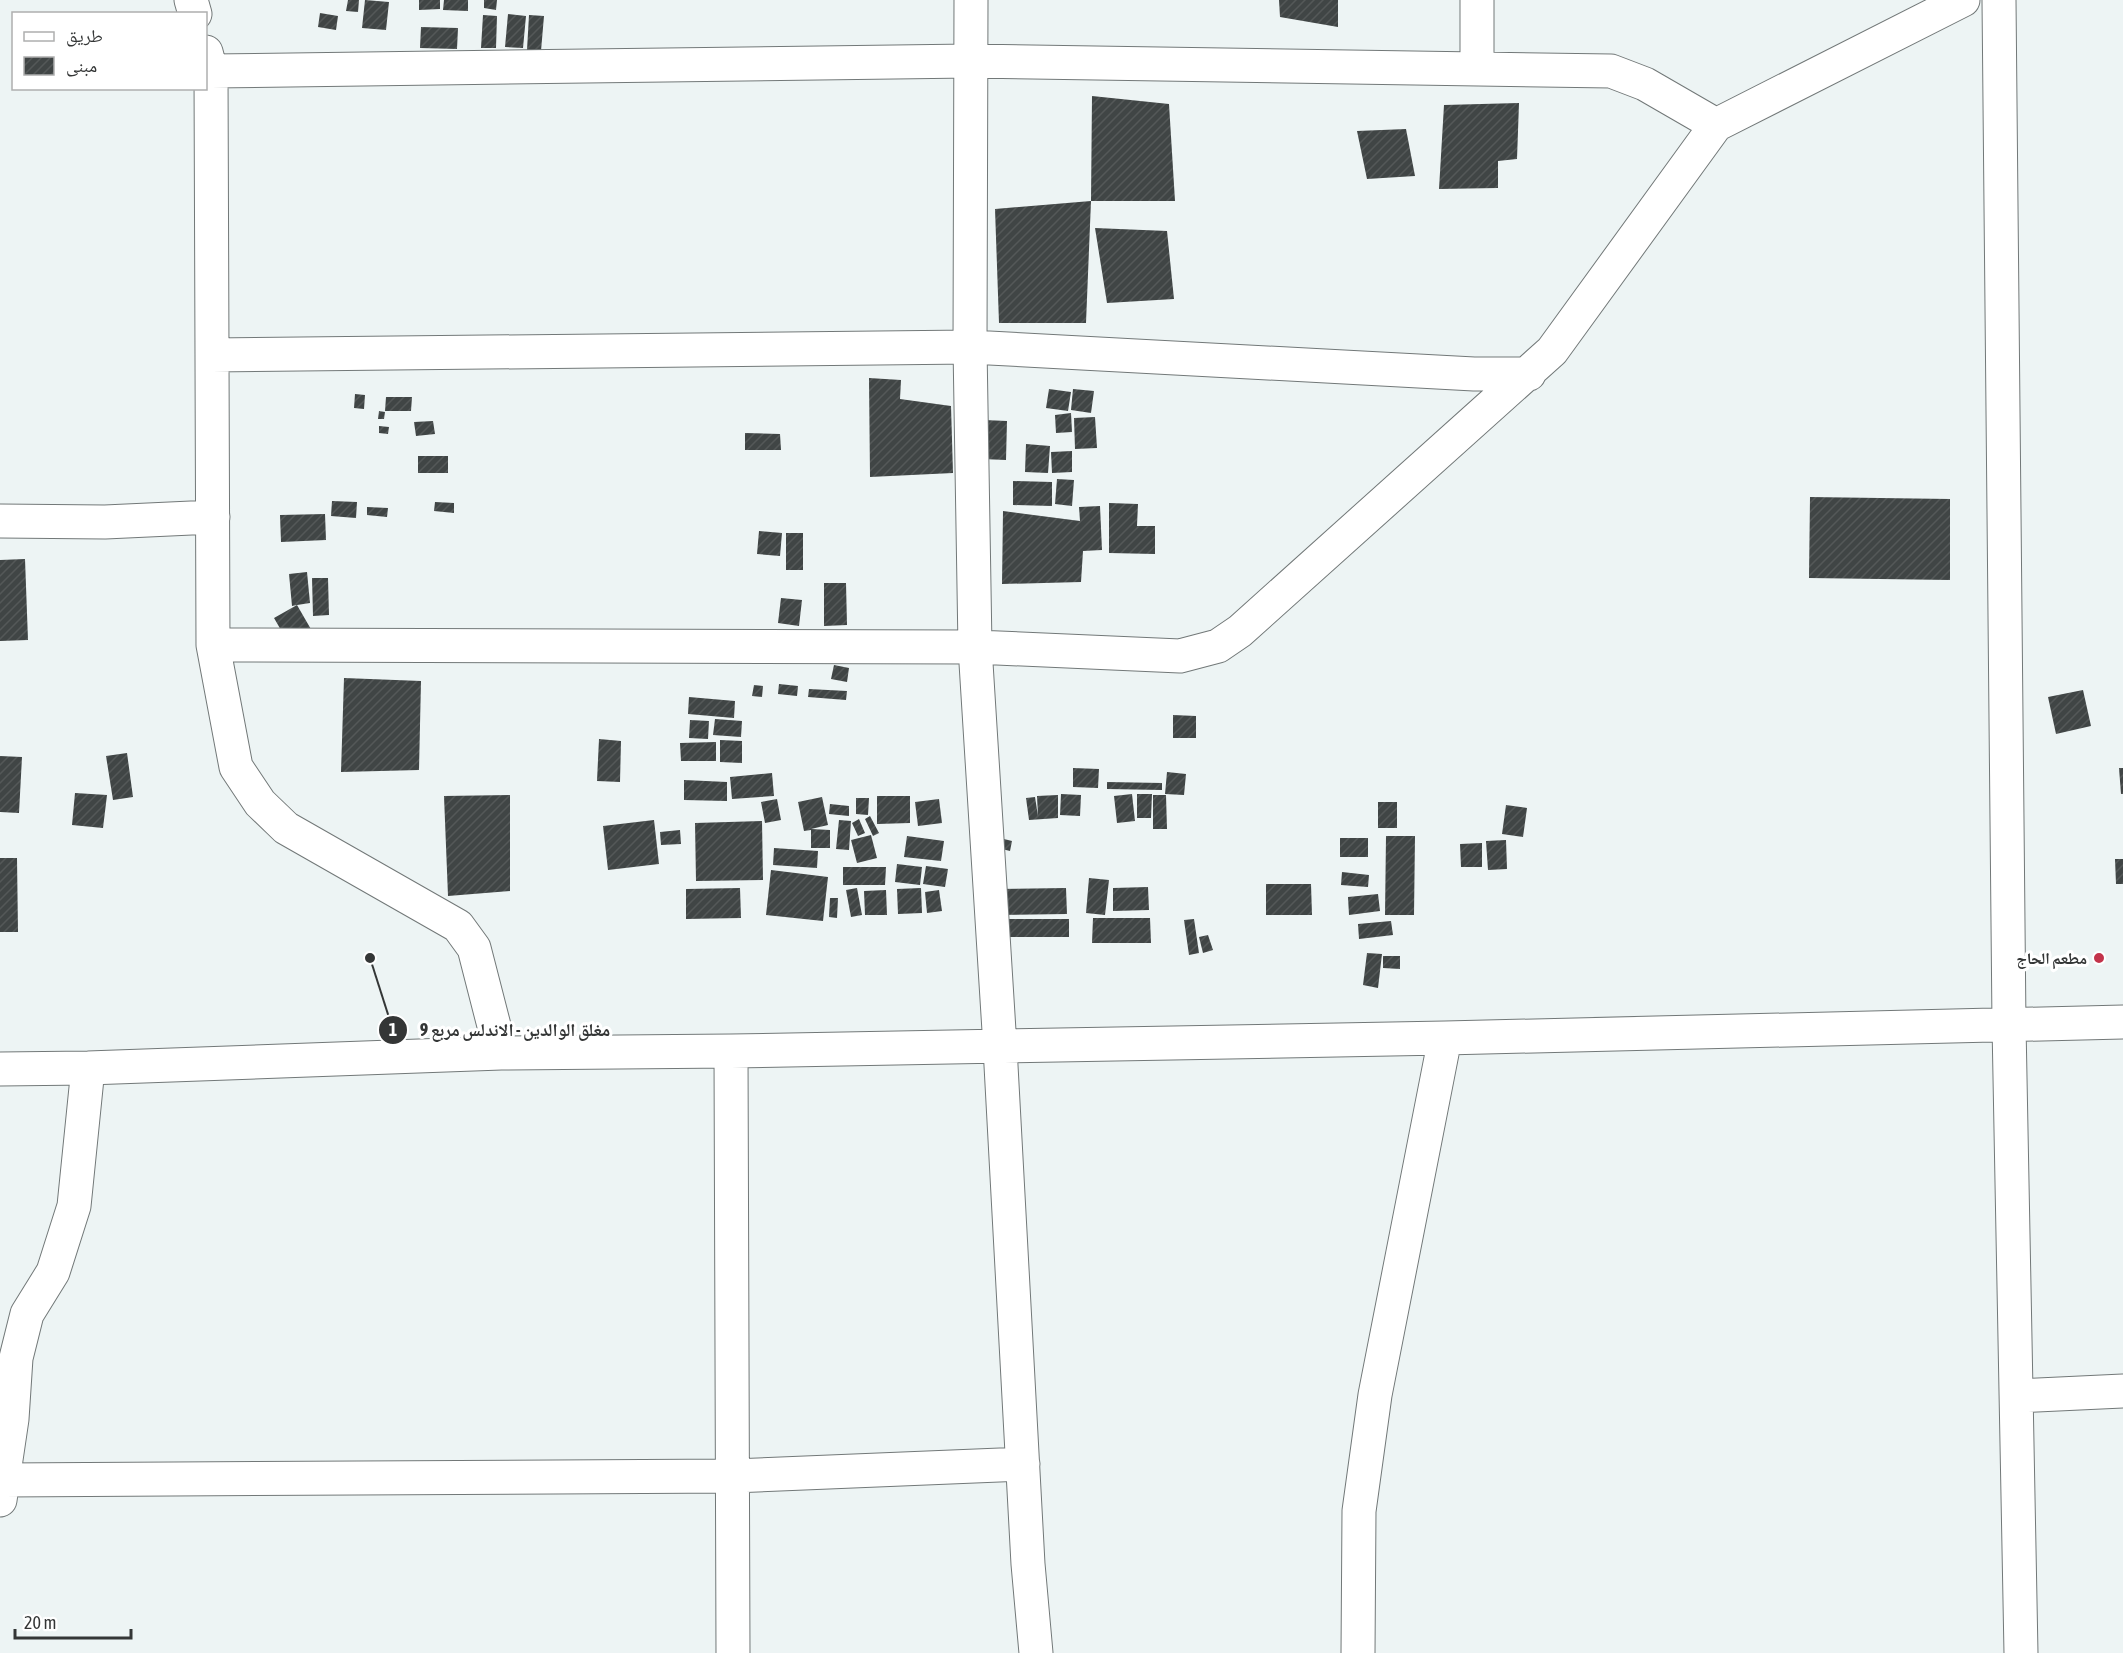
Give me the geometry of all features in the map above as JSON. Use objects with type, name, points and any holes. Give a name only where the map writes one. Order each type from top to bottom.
[{"type":"street","points":[[971,0],[970,347],[975,647],[1000,1047],[1028,1564],[1036,1653]]},
{"type":"street","points":[[1477,69],[1478,0]]},
{"type":"street","points":[[213,645],[975,647],[1180,656],[1218,646],[1240,631],[1552,351],[1716,125],[1963,0]]},
{"type":"street","points":[[1999,0],[2009,1025],[2021,1653]]},
{"type":"street","points":[[501,1053],[474,948],[458,926],[286,828],[260,803],[236,767],[213,645],[208,61],[970,61],[1611,71],[1645,84],[1716,125]]},
{"type":"street","points":[[212,354],[970,347],[1474,374],[1529,374]]},
{"type":"street","points":[[0,520],[105,522],[213,517]]},
{"type":"street","points":[[0,1069],[88,1068],[501,1053],[1000,1047],[2123,1022]]},
{"type":"street","points":[[1360,1651],[1359,1511],[1375,1395],[1445,1038]]},
{"type":"street","points":[[731,1051],[733,1653]]},
{"type":"street","points":[[88,1068],[74,1206],[53,1272],[27,1314],[16,1358],[12,1419],[2,1490],[733,1476],[1023,1464]]},
{"type":"street","points":[[2017,1395],[2123,1391]]},
{"type":"building","points":[[348,0],[359,0],[358,12],[346,11]]},
{"type":"building","points":[[365,0],[389,2],[386,30],[362,28]]},
{"type":"building","points":[[419,0],[440,0],[440,9],[419,10]]},
{"type":"building","points":[[444,0],[468,0],[468,11],[443,10]]},
{"type":"building","points":[[484,0],[497,0],[496,10],[484,8]]},
{"type":"building","points":[[1279,0],[1338,0],[1338,27],[1280,17]]},
{"type":"building","points":[[320,13],[338,16],[336,30],[318,27]]},
{"type":"building","points":[[508,14],[526,16],[523,48],[505,47]]},
{"type":"building","points":[[483,15],[497,16],[496,48],[481,48]]},
{"type":"building","points":[[529,15],[544,16],[541,51],[527,50]]},
{"type":"building","points":[[421,27],[458,28],[457,49],[420,48]]},
{"type":"building","points":[[1092,96],[1169,104],[1175,201],[1091,201]]},
{"type":"building","points":[[1519,103],[1517,159],[1498,161],[1498,188],[1439,189],[1444,105]]},
{"type":"building","points":[[1406,129],[1415,176],[1367,179],[1357,131]]},
{"type":"building","points":[[1091,201],[1086,323],[999,323],[995,209]]},
{"type":"building","points":[[1095,228],[1167,231],[1174,299],[1107,303]]},
{"type":"building","points":[[869,378],[901,380],[900,399],[951,406],[953,473],[870,477]]},
{"type":"building","points":[[1049,389],[1071,392],[1068,411],[1046,408]]},
{"type":"building","points":[[1073,389],[1094,391],[1091,413],[1071,410]]},
{"type":"building","points":[[355,394],[365,395],[364,409],[354,408]]},
{"type":"building","points":[[386,397],[412,397],[411,411],[385,411]]},
{"type":"building","points":[[379,411],[385,412],[384,419],[378,419]]},
{"type":"building","points":[[1071,413],[1072,432],[1056,433],[1055,415]]},
{"type":"building","points":[[1095,417],[1097,448],[1075,449],[1074,418]]},
{"type":"building","points":[[984,420],[1007,421],[1006,460],[982,459]]},
{"type":"building","points":[[433,421],[435,434],[416,436],[414,422]]},
{"type":"building","points":[[379,426],[389,427],[388,434],[379,433]]},
{"type":"building","points":[[745,433],[780,434],[781,450],[745,450]]},
{"type":"building","points":[[1026,444],[1050,446],[1048,473],[1025,472]]},
{"type":"building","points":[[1072,451],[1072,472],[1052,473],[1051,452]]},
{"type":"building","points":[[418,456],[448,456],[448,473],[418,473]]},
{"type":"building","points":[[1057,479],[1074,480],[1072,506],[1055,504]]},
{"type":"building","points":[[1013,481],[1052,482],[1052,506],[1013,505]]},
{"type":"building","points":[[1810,497],[1950,499],[1950,580],[1809,578]]},
{"type":"building","points":[[332,501],[357,502],[356,518],[331,516]]},
{"type":"building","points":[[435,502],[454,503],[454,513],[434,511]]},
{"type":"building","points":[[1109,503],[1138,504],[1137,526],[1155,526],[1155,554],[1109,553]]},
{"type":"building","points":[[1100,506],[1102,550],[1083,551],[1081,582],[1002,584],[1003,511],[1080,521],[1079,507]]},
{"type":"building","points":[[367,507],[388,508],[387,517],[367,515]]},
{"type":"building","points":[[325,514],[326,540],[281,542],[280,515]]},
{"type":"building","points":[[759,531],[782,533],[780,556],[757,554]]},
{"type":"building","points":[[786,533],[803,533],[803,570],[786,570]]},
{"type":"building","points":[[25,559],[28,640],[0,641],[0,560]]},
{"type":"building","points":[[307,572],[310,603],[292,606],[289,574]]},
{"type":"building","points":[[312,578],[328,578],[329,615],[313,616]]},
{"type":"building","points":[[824,583],[846,583],[847,625],[824,626]]},
{"type":"building","points":[[781,598],[802,600],[799,626],[778,623]]},
{"type":"building","points":[[297,605],[312,631],[289,644],[274,618]]},
{"type":"building","points":[[834,665],[849,668],[847,682],[831,679]]},
{"type":"building","points":[[344,678],[421,681],[419,770],[341,772]]},
{"type":"building","points":[[779,684],[798,686],[797,696],[778,694]]},
{"type":"building","points":[[754,685],[763,686],[762,697],[752,696]]},
{"type":"building","points":[[809,689],[847,691],[846,700],[808,697]]},
{"type":"building","points":[[2083,690],[2091,726],[2056,734],[2048,697]]},
{"type":"building","points":[[689,697],[735,701],[734,718],[688,714]]},
{"type":"building","points":[[1173,715],[1196,716],[1196,738],[1173,738]]},
{"type":"building","points":[[715,719],[742,721],[741,737],[713,735]]},
{"type":"building","points":[[690,720],[709,721],[708,739],[689,738]]},
{"type":"building","points":[[599,739],[621,741],[620,782],[597,781]]},
{"type":"building","points":[[720,740],[742,741],[742,763],[720,762]]},
{"type":"building","points":[[716,742],[716,761],[681,761],[680,743]]},
{"type":"building","points":[[127,753],[133,797],[113,800],[106,756]]},
{"type":"building","points":[[0,756],[22,757],[19,813],[0,812]]},
{"type":"building","points":[[1073,768],[1099,769],[1098,788],[1073,787]]},
{"type":"building","points":[[2119,768],[2123,768],[2123,794],[2121,794]]},
{"type":"building","points":[[1167,772],[1186,774],[1184,795],[1165,794]]},
{"type":"building","points":[[772,773],[774,796],[732,799],[730,777]]},
{"type":"building","points":[[684,780],[727,782],[727,801],[684,800]]},
{"type":"building","points":[[1107,782],[1162,783],[1162,790],[1107,789]]},
{"type":"building","points":[[75,793],[107,795],[103,828],[72,825]]},
{"type":"building","points":[[1061,794],[1081,795],[1080,816],[1060,815]]},
{"type":"building","points":[[1132,794],[1135,821],[1117,823],[1114,796]]},
{"type":"building","points":[[1137,794],[1152,794],[1151,818],[1137,818]]},
{"type":"building","points":[[510,795],[510,891],[448,896],[444,796]]},
{"type":"building","points":[[1058,795],[1058,818],[1029,820],[1026,798],[1035,797],[1038,816],[1037,796]]},
{"type":"building","points":[[1153,795],[1166,795],[1167,829],[1153,829]]},
{"type":"building","points":[[877,796],[910,796],[910,823],[877,824]]},
{"type":"building","points":[[822,797],[828,825],[811,829],[830,830],[830,848],[811,848],[811,830],[804,831],[798,802]]},
{"type":"building","points":[[856,798],[869,798],[868,815],[856,814]]},
{"type":"building","points":[[777,799],[781,820],[765,823],[761,802]]},
{"type":"building","points":[[939,799],[942,823],[918,826],[915,802]]},
{"type":"building","points":[[1378,802],[1397,802],[1397,828],[1378,828]]},
{"type":"building","points":[[830,804],[849,806],[849,816],[829,814]]},
{"type":"building","points":[[1506,805],[1527,808],[1523,837],[1502,834]]},
{"type":"building","points":[[870,816],[879,833],[873,836],[865,819]]},
{"type":"building","points":[[859,819],[865,833],[858,836],[852,823]]},
{"type":"building","points":[[654,820],[659,864],[608,870],[603,826]]},
{"type":"building","points":[[839,820],[851,821],[849,850],[836,849]]},
{"type":"building","points":[[762,821],[763,880],[696,881],[695,823]]},
{"type":"building","points":[[680,830],[681,844],[661,845],[660,832]]},
{"type":"building","points":[[871,835],[877,858],[857,863],[851,840]]},
{"type":"building","points":[[907,836],[944,841],[941,861],[904,857]]},
{"type":"building","points":[[1386,836],[1415,836],[1414,915],[1385,915]]},
{"type":"building","points":[[996,837],[1012,841],[1010,851],[994,847]]},
{"type":"building","points":[[1340,838],[1368,838],[1368,857],[1340,857]]},
{"type":"building","points":[[1506,840],[1507,869],[1488,870],[1486,841]]},
{"type":"building","points":[[1482,843],[1482,867],[1461,867],[1460,844]]},
{"type":"building","points":[[774,848],[818,851],[817,868],[773,865]]},
{"type":"building","points":[[0,858],[17,858],[18,932],[0,932]]},
{"type":"building","points":[[2115,859],[2123,859],[2123,884],[2116,884]]},
{"type":"building","points":[[897,864],[922,867],[920,885],[895,882]]},
{"type":"building","points":[[926,866],[948,869],[945,887],[923,884]]},
{"type":"building","points":[[843,867],[886,867],[885,885],[843,885]]},
{"type":"building","points":[[771,870],[828,877],[823,921],[766,915]]},
{"type":"building","points":[[1342,872],[1369,875],[1368,887],[1341,885]]},
{"type":"building","points":[[1089,878],[1109,880],[1105,915],[1086,913]]},
{"type":"building","points":[[1266,884],[1311,884],[1312,915],[1266,915]]},
{"type":"building","points":[[1148,887],[1149,910],[1113,911],[1113,888]]},
{"type":"building","points":[[740,888],[741,918],[686,919],[686,889]]},
{"type":"building","points":[[857,888],[862,915],[851,917],[846,890]]},
{"type":"building","points":[[921,888],[922,913],[898,914],[897,889]]},
{"type":"building","points":[[1066,888],[1067,914],[994,915],[994,889]]},
{"type":"building","points":[[886,890],[887,915],[865,915],[864,891]]},
{"type":"building","points":[[939,890],[942,911],[927,913],[925,892]]},
{"type":"building","points":[[1378,894],[1380,911],[1349,915],[1348,897]]},
{"type":"building","points":[[830,898],[838,898],[837,918],[829,917]]},
{"type":"building","points":[[1093,918],[1150,918],[1151,943],[1092,943]]},
{"type":"building","points":[[996,919],[1069,919],[1069,937],[996,937]]},
{"type":"building","points":[[1194,919],[1199,953],[1189,955],[1184,920]]},
{"type":"building","points":[[1391,921],[1393,935],[1359,939],[1358,924]]},
{"type":"building","points":[[1208,935],[1213,950],[1203,953],[1199,937]]},
{"type":"building","points":[[1367,953],[1382,954],[1378,988],[1363,985]]},
{"type":"building","points":[[1383,956],[1400,956],[1400,969],[1383,968]]},
{"type":"place","name":"مغلق الوالدين - الاندلس مربع 9","points":[[370,958]]},
{"type":"place","name":"مطعم الحاج","points":[[2099,958]]}]
